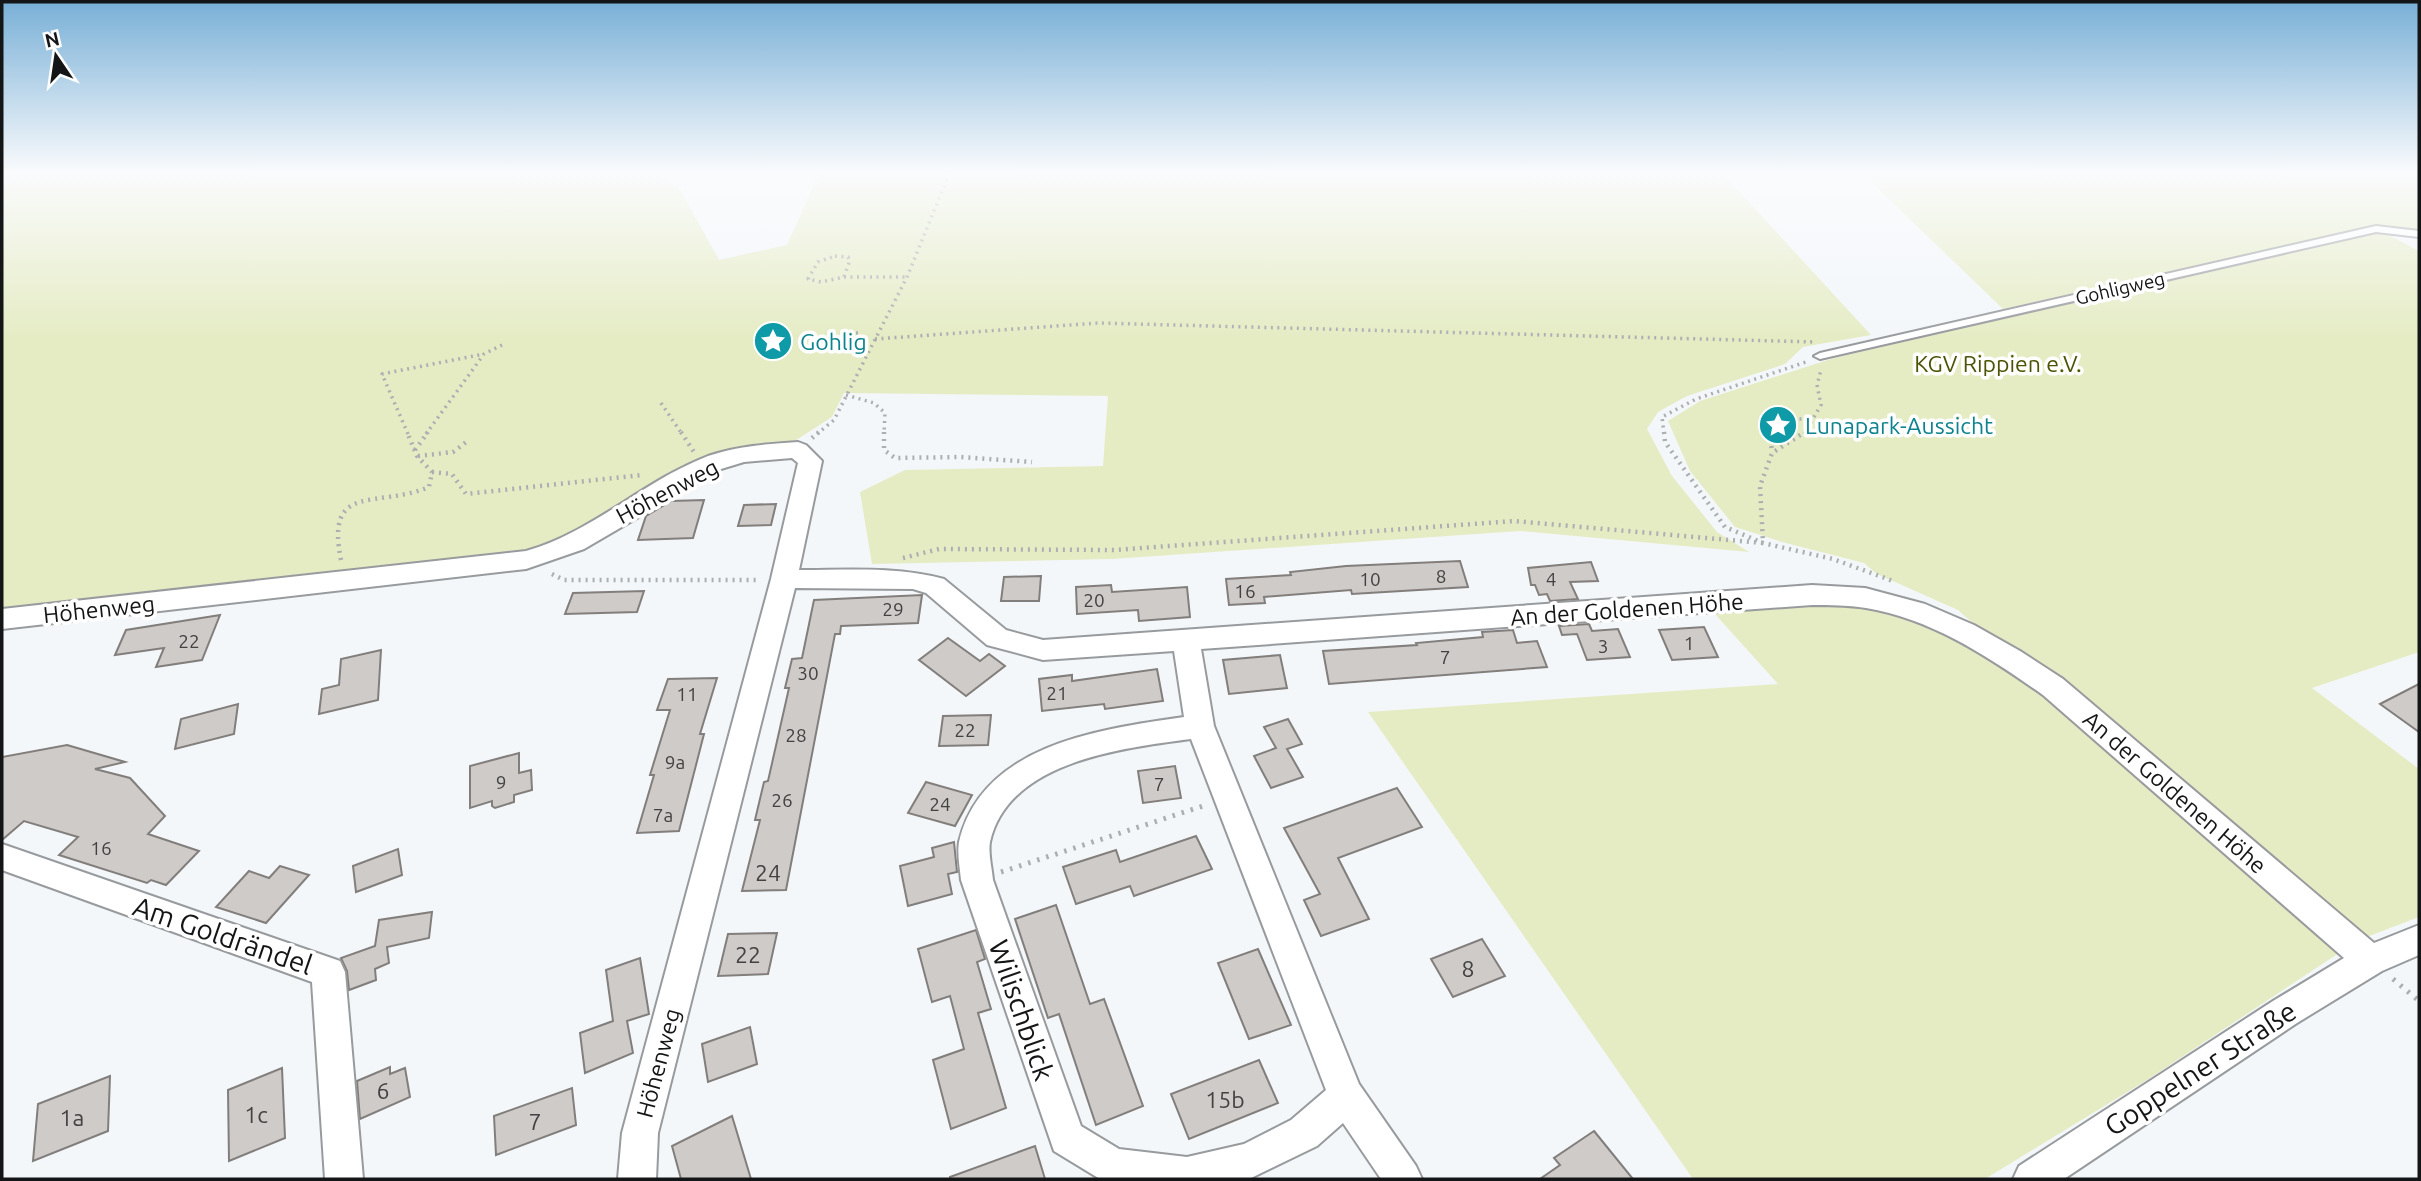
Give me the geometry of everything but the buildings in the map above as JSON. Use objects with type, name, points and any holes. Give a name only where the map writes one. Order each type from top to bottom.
[{"type":"street","name":"Höhenweg","points":[[2,619],[329,584],[546,556],[712,464],[746,453],[798,450],[810,461],[784,579],[640,1133],[637,1179]]},
{"type":"street","name":"An der Goldenen Höhe","points":[[784,579],[914,580],[935,586],[997,638],[1043,650],[1812,595],[1866,598],[1912,610],[1975,637],[2010,656],[2053,687],[2370,960]]},
{"type":"street","points":[[1186,641],[1200,726],[1346,1096],[1403,1179]]},
{"type":"street","name":"Wilischblick","points":[[1200,726],[1135,736],[1050,757],[1012,782],[988,808],[975,843],[977,880],[1067,1138],[1114,1167],[1187,1176],[1248,1161],[1304,1133],[1346,1096]]},
{"type":"street","name":"Am Goldrändel","points":[[2,858],[328,972],[344,1179]]},
{"type":"street","name":"Goppelner Straße","points":[[2032,1179],[2370,960],[2419,940]]},
{"type":"lane","name":"Gohligweg","points":[[1820,356],[2364,231],[2376,229],[2419,234]]},
{"type":"lane","points":[[2405,232],[2419,245]]},
{"type":"path","points":[[798,450],[834,420],[907,277],[927,227]]},
{"type":"path","points":[[844,277],[850,260],[838,255],[821,259],[810,270],[808,279],[831,282],[844,277],[907,277]]},
{"type":"path","points":[[875,339],[1098,324],[1863,344]]},
{"type":"path","points":[[502,345],[484,354],[382,374],[417,456],[432,472],[452,474],[466,494],[647,474]]},
{"type":"path","points":[[415,450],[484,354]]},
{"type":"path","points":[[1763,543],[1725,527],[1690,482],[1665,442],[1662,416],[1696,399],[1820,356],[1822,373],[1817,385],[1821,405],[1803,435],[1773,453]]},
{"type":"path","points":[[846,395],[874,403],[886,413],[884,450],[895,458],[960,457],[1032,462]]},
{"type":"path","points":[[661,403],[691,450],[712,464]]},
{"type":"path","points":[[1763,543],[1760,486],[1773,453],[1769,419],[1812,419]]},
{"type":"path","points":[[417,456],[451,452],[465,446],[469,440]]},
{"type":"path","points":[[329,584],[343,565],[337,545],[336,528],[340,512],[349,504],[416,495],[429,487],[432,472]]},
{"type":"path","points":[[864,579],[878,565],[939,549],[1114,550],[1514,521],[1763,543],[1833,559],[1900,584]]},
{"type":"path","points":[[526,560],[564,580],[784,579]]},
{"type":"path","points":[[977,880],[1228,798]]},
{"type":"green space","points":[[2,227],[701,227],[719,260],[787,245],[795,227],[1772,227],[1871,335],[1803,347],[1785,364],[1687,396],[1658,412],[1647,429],[1672,476],[1717,532],[1749,552],[1520,531],[1112,559],[872,564],[860,492],[905,470],[1103,466],[1108,396],[844,393],[832,417],[790,444],[746,450],[558,547],[258,588],[2,615]]},
{"type":"green space","points":[[1918,227],[2419,227],[2419,234],[2375,229],[2003,309]]},
{"type":"green space","name":"KGV Rippien e.V.","points":[[2381,231],[2419,251],[2419,652],[2312,688],[2419,769],[2419,917],[2351,943],[1958,610],[1877,574],[1864,563],[1735,527],[1690,471],[1668,421],[1700,401],[1834,358]]},
{"type":"green space","points":[[1814,603],[1870,607],[1915,618],[2007,663],[2342,951],[2147,1080],[1985,1179],[1693,1179],[1368,712],[1778,684],[1714,613]]},
{"type":"place","name":"Gohlig","points":[[773,341]]},
{"type":"place","name":"Lunapark-Aussicht","points":[[1778,425]]}]
